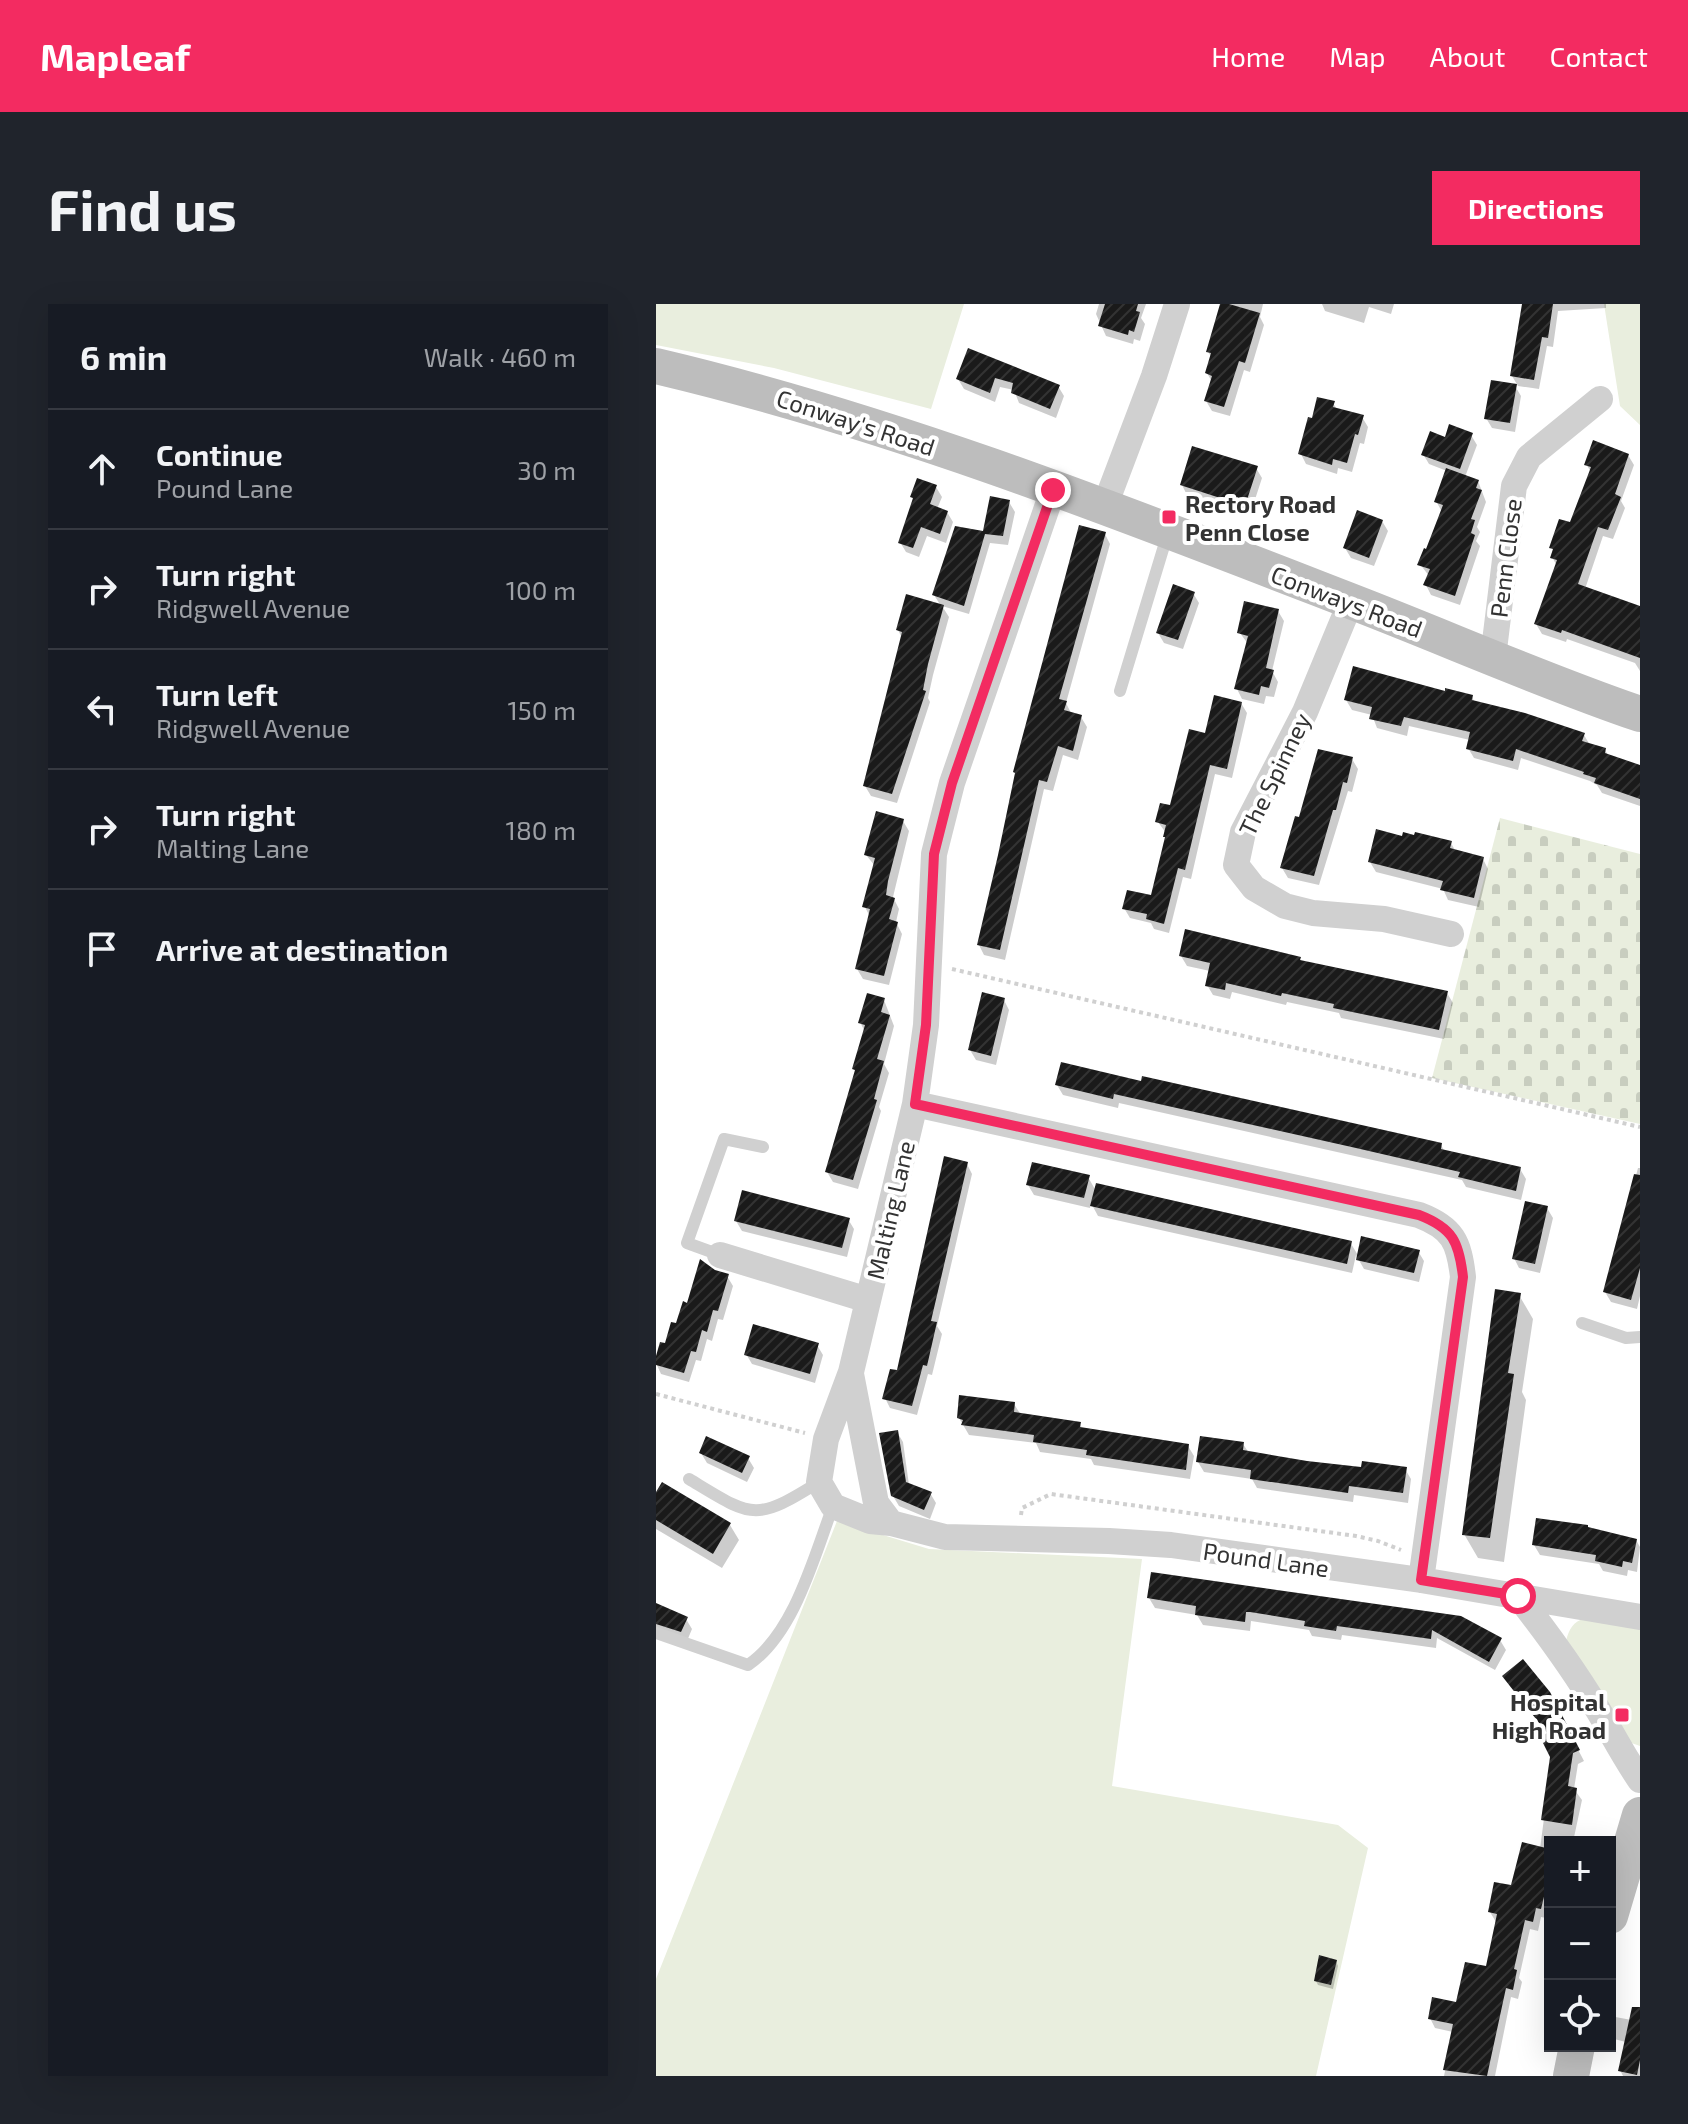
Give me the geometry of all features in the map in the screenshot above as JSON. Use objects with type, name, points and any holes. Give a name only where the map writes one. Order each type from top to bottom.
[{"type":"main road","name":"Conway's Road","points":[[656,366],[798,402],[1053,490]]},
{"type":"main road","name":"Conways Road","points":[[1053,490],[1351,601],[1640,714]]},
{"type":"main road","points":[[1619,1896],[1640,1815]]},
{"type":"main road","points":[[1571,2076],[1576,2052]]},
{"type":"street","points":[[1104,508],[1154,376],[1177,304]]},
{"type":"street","name":"Penn Close","points":[[1493,658],[1514,486],[1529,457],[1600,399]]},
{"type":"street","name":"Malting Lane","points":[[819,1482],[826,1439],[851,1372],[915,1104],[926,1025],[934,854],[952,783],[1053,490]]},
{"type":"street","name":"The Spinney","points":[[1351,601],[1305,712],[1243,832],[1236,865],[1254,888],[1285,906],[1313,913],[1384,919],[1451,934]]},
{"type":"street","points":[[915,1104],[1419,1215],[1446,1228],[1460,1250],[1463,1277],[1423,1570]]},
{"type":"street","points":[[720,1255],[868,1300]]},
{"type":"street","name":"Malting Lane","points":[[851,1372],[876,1503],[891,1523]]},
{"type":"street","points":[[819,1482],[833,1506]]},
{"type":"street","name":"Pound Lane","points":[[833,1506],[870,1521],[891,1523],[945,1537],[1171,1545],[1423,1570],[1518,1596],[1640,1617]]},
{"type":"street","points":[[1518,1596],[1570,1667],[1640,1780]]},
{"type":"lane","points":[[1120,691],[1168,532]]},
{"type":"lane","points":[[720,1255],[687,1243],[724,1139],[763,1147]]},
{"type":"lane","points":[[1582,1323],[1626,1338],[1640,1337]]},
{"type":"lane","points":[[689,1479],[740,1510],[754,1511],[771,1509],[819,1482]]},
{"type":"lane","points":[[656,1633],[732,1662],[748,1665],[762,1655],[777,1639],[807,1575],[833,1506]]},
{"type":"path","points":[[929,963],[1640,1127]]},
{"type":"path","points":[[656,1394],[826,1439]]},
{"type":"path","points":[[1018,1538],[1022,1508],[1051,1494],[1356,1536],[1378,1541],[1423,1570]]},
{"type":"green space","points":[[656,304],[964,304],[931,409],[774,368],[656,345]]},
{"type":"green space","points":[[1604,304],[1640,304],[1640,425],[1620,406]]},
{"type":"green space","points":[[1500,818],[1640,854],[1640,1124],[1432,1078]]},
{"type":"green space","points":[[837,1521],[929,1549],[1142,1559],[1112,1786],[1338,1825],[1368,1848],[1316,2076],[656,2076],[656,1979]]},
{"type":"green space","points":[[1585,1618],[1640,1628],[1640,1746],[1626,1741],[1566,1641],[1572,1626]]},
{"type":"building","points":[[1105,304],[1138,304],[1136,311],[1140,312],[1134,332],[1129,330],[1128,335],[1098,326]]},
{"type":"building","points":[[1220,304],[1260,313],[1245,363],[1239,361],[1224,407],[1204,401],[1212,376],[1205,373],[1211,353],[1206,352]]},
{"type":"building","points":[[1522,304],[1553,304],[1548,338],[1542,337],[1534,380],[1510,376]]},
{"type":"building","points":[[968,348],[1060,385],[1050,409],[1011,393],[1013,383],[995,378],[990,393],[956,379]]},
{"type":"building","points":[[1491,380],[1517,384],[1510,423],[1484,419]]},
{"type":"building","points":[[1317,397],[1335,401],[1333,407],[1364,415],[1347,463],[1333,459],[1332,465],[1298,454]]},
{"type":"building","points":[[1449,424],[1473,433],[1460,469],[1421,455],[1430,431],[1445,437]]},
{"type":"building","points":[[1593,440],[1629,454],[1615,494],[1621,497],[1608,530],[1598,527],[1578,584],[1640,606],[1640,658],[1562,630],[1561,633],[1534,624],[1557,560],[1550,558],[1553,549],[1549,548],[1559,519],[1570,522],[1591,467],[1584,465]]},
{"type":"building","points":[[1192,446],[1258,466],[1245,506],[1180,485]]},
{"type":"building","points":[[1446,468],[1479,480],[1476,488],[1482,490],[1471,519],[1475,520],[1471,533],[1475,535],[1455,596],[1423,585],[1430,569],[1417,565],[1443,505],[1434,502]]},
{"type":"building","points":[[917,478],[937,485],[930,504],[948,511],[940,534],[921,527],[913,548],[898,543]]},
{"type":"building","points":[[990,496],[1010,500],[1003,536],[985,534],[964,606],[932,595],[955,526],[983,531]]},
{"type":"building","points":[[1357,510],[1383,520],[1369,558],[1343,548]]},
{"type":"building","points":[[1079,525],[1106,532],[1059,699],[1067,701],[1064,710],[1082,715],[1073,751],[1058,746],[1047,782],[1039,780],[1000,950],[977,945],[1013,772]]},
{"type":"building","points":[[1173,584],[1195,592],[1178,640],[1156,633]]},
{"type":"building","points":[[906,594],[944,605],[928,664],[923,690],[926,691],[892,794],[863,786],[902,632],[896,630]]},
{"type":"building","points":[[1244,601],[1279,609],[1266,668],[1274,670],[1269,688],[1261,686],[1259,695],[1234,689],[1248,636],[1237,633]]},
{"type":"building","points":[[1353,666],[1445,691],[1445,688],[1473,695],[1472,700],[1585,733],[1582,741],[1606,748],[1605,753],[1640,765],[1640,799],[1594,783],[1596,778],[1584,772],[1516,749],[1513,761],[1466,749],[1470,732],[1404,717],[1401,726],[1369,719],[1372,707],[1344,700]]},
{"type":"building","points":[[1214,695],[1242,702],[1227,769],[1210,765],[1185,870],[1178,868],[1164,924],[1146,919],[1147,914],[1122,909],[1127,890],[1151,895],[1165,837],[1166,825],[1155,822],[1160,803],[1170,805],[1189,729],[1205,733]]},
{"type":"building","points":[[1318,749],[1353,757],[1347,783],[1343,782],[1336,810],[1333,810],[1314,876],[1280,868],[1295,816],[1299,817]]},
{"type":"building","points":[[876,811],[904,819],[886,895],[895,898],[889,919],[898,922],[884,976],[855,969],[870,909],[862,907],[875,858],[864,855]]},
{"type":"building","points":[[1376,829],[1402,836],[1403,832],[1414,835],[1415,832],[1452,841],[1450,848],[1484,857],[1474,898],[1440,890],[1443,881],[1368,862]]},
{"type":"building","points":[[1185,929],[1301,957],[1300,960],[1448,991],[1439,1030],[1333,1008],[1334,1004],[1282,993],[1281,996],[1226,983],[1225,990],[1205,986],[1210,963],[1179,956]]},
{"type":"building","points":[[982,992],[1005,998],[991,1056],[968,1050]]},
{"type":"building","points":[[867,993],[885,998],[881,1012],[890,1015],[877,1059],[884,1061],[874,1099],[877,1100],[853,1180],[825,1172],[855,1070],[852,1069],[865,1025],[858,1023]]},
{"type":"building","points":[[1061,1062],[1141,1081],[1142,1076],[1442,1143],[1441,1149],[1521,1167],[1516,1191],[1458,1177],[1460,1172],[1356,1148],[1114,1094],[1113,1099],[1055,1085]]},
{"type":"building","points":[[944,1156],[968,1162],[931,1321],[937,1322],[927,1366],[923,1365],[912,1406],[882,1399],[890,1369],[897,1370]]},
{"type":"building","points":[[1032,1162],[1090,1175],[1084,1198],[1026,1185]]},
{"type":"building","points":[[1634,1174],[1640,1175],[1640,1268],[1631,1300],[1603,1292]]},
{"type":"building","points":[[1096,1183],[1352,1241],[1347,1264],[1090,1206]]},
{"type":"building","points":[[742,1190],[850,1218],[842,1248],[734,1221]]},
{"type":"building","points":[[1525,1201],[1548,1206],[1535,1264],[1512,1259]]},
{"type":"building","points":[[1361,1236],[1420,1250],[1414,1273],[1356,1260]]},
{"type":"building","points":[[700,1259],[715,1270],[729,1274],[718,1311],[713,1310],[707,1332],[702,1330],[696,1352],[691,1351],[684,1373],[656,1365],[656,1356],[660,1342],[665,1343],[671,1322],[676,1323],[683,1301],[687,1303]]},
{"type":"building","points":[[1495,1289],[1521,1293],[1508,1373],[1514,1374],[1490,1538],[1462,1535]]},
{"type":"building","points":[[753,1324],[819,1343],[810,1374],[744,1355]]},
{"type":"building","points":[[959,1395],[1015,1402],[1014,1412],[1081,1422],[1080,1427],[1189,1444],[1186,1470],[1086,1455],[1087,1450],[1033,1442],[1034,1435],[961,1425],[963,1420],[957,1418]]},
{"type":"building","points":[[898,1430],[906,1482],[932,1492],[924,1510],[891,1496],[879,1433]]},
{"type":"building","points":[[706,1436],[750,1456],[742,1473],[699,1453]]},
{"type":"building","points":[[1200,1436],[1244,1442],[1243,1450],[1307,1461],[1361,1467],[1362,1461],[1407,1467],[1403,1493],[1349,1486],[1348,1493],[1250,1479],[1251,1470],[1196,1462]]},
{"type":"building","points":[[662,1482],[731,1523],[713,1554],[656,1520],[656,1492]]},
{"type":"building","points":[[1536,1518],[1588,1525],[1637,1539],[1632,1563],[1623,1561],[1622,1567],[1595,1561],[1596,1555],[1532,1545]]},
{"type":"building","points":[[1151,1572],[1461,1616],[1502,1638],[1489,1662],[1432,1630],[1431,1639],[1337,1626],[1336,1631],[1304,1626],[1305,1621],[1250,1612],[1246,1612],[1245,1622],[1195,1615],[1196,1606],[1147,1598]]},
{"type":"building","points":[[656,1603],[688,1617],[681,1632],[656,1624]]},
{"type":"building","points":[[1523,1659],[1550,1692],[1580,1750],[1573,1753],[1568,1786],[1577,1788],[1572,1825],[1541,1820],[1550,1757],[1540,1737],[1547,1733],[1502,1676]]},
{"type":"building","points":[[1522,1842],[1544,1848],[1541,1909],[1536,1908],[1533,1922],[1525,1920],[1514,1969],[1517,1970],[1513,1990],[1506,1988],[1487,2076],[1443,2070],[1453,2024],[1428,2019],[1432,1997],[1456,2002],[1465,1962],[1486,1966],[1497,1914],[1488,1912],[1494,1882],[1511,1885]]},
{"type":"building","points":[[1319,1955],[1337,1960],[1331,1985],[1314,1981]]},
{"type":"building","points":[[1632,2007],[1640,2007],[1637,2075],[1618,2071]]},
{"type":"place","name":"Rectory Road Penn Close","points":[[1169,517]]},
{"type":"place","name":"Hospital High Road","points":[[1622,1715]]},
{"type":"route","points":[[1053,490],[952,783],[934,854],[926,1025],[915,1104],[1419,1215],[1446,1228],[1460,1250],[1463,1277],[1421,1580],[1518,1596]]}]
